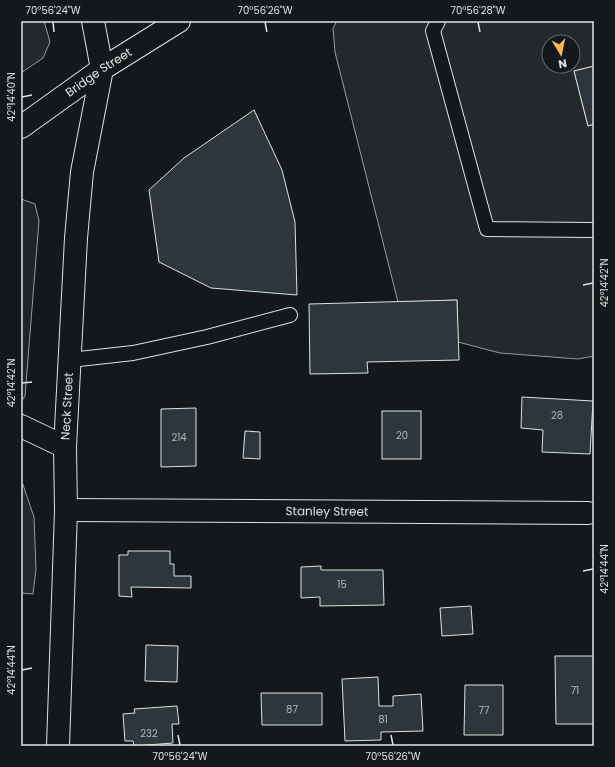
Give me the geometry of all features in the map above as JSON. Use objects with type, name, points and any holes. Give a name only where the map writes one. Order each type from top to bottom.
[{"type":"street","points":[[93,21],[102,69]]},
{"type":"street","name":"Bridge Street","points":[[21,127],[102,69],[179,21]]},
{"type":"street","name":"Neck Street","points":[[58,746],[66,510],[65,448],[76,238],[82,172],[102,69]]},
{"type":"street","points":[[21,426],[65,448]]},
{"type":"street","name":"Stanley Street","points":[[66,510],[588,513]]},
{"type":"lane","points":[[438,21],[432,31],[487,229],[594,230]]},
{"type":"lane","points":[[70,360],[141,351],[207,337],[290,315]]},
{"type":"shaded area","points":[[21,21],[44,21],[50,42],[43,58],[21,73]]},
{"type":"shaded area","points":[[337,21],[594,21],[594,66],[581,69],[581,34],[541,34],[541,74],[575,74],[588,126],[594,124],[594,356],[578,359],[500,353],[458,342],[457,300],[398,302],[335,52],[333,28]]},
{"type":"shaded area","points":[[21,199],[35,204],[39,221],[25,396],[21,402]]},
{"type":"shaded area","points":[[21,479],[34,517],[36,569],[33,594],[21,593]]},
{"type":"building","points":[[594,66],[594,124],[588,126],[575,74],[581,74],[581,69]]},
{"type":"building","points":[[254,110],[282,170],[295,222],[297,295],[211,288],[159,262],[149,190],[184,158]]},
{"type":"building","points":[[457,300],[459,360],[367,362],[368,373],[310,374],[309,304]]},
{"type":"building","points":[[522,397],[593,401],[590,454],[542,452],[543,430],[521,428]]},
{"type":"building","points":[[196,408],[196,466],[161,467],[161,409]]},
{"type":"building","points":[[382,411],[421,411],[421,459],[382,459]]},
{"type":"building","points":[[245,431],[260,432],[260,459],[243,458]]},
{"type":"building","points":[[128,551],[170,551],[170,564],[174,564],[174,576],[191,576],[191,588],[131,587],[132,597],[119,596],[119,555],[128,555]]},
{"type":"building","points":[[321,566],[321,570],[383,570],[384,605],[320,606],[320,597],[301,598],[301,567]]},
{"type":"building","points":[[471,606],[473,634],[442,636],[440,608]]},
{"type":"building","points":[[146,645],[178,646],[177,682],[145,681]]},
{"type":"building","points":[[555,656],[594,656],[594,724],[556,724]]},
{"type":"building","points":[[378,677],[379,706],[393,706],[393,696],[421,694],[423,731],[381,732],[381,740],[345,741],[342,679]]},
{"type":"building","points":[[465,685],[503,685],[503,735],[464,735]]},
{"type":"building","points":[[261,693],[322,693],[322,725],[262,725]]},
{"type":"building","points":[[177,706],[179,724],[172,724],[173,743],[134,746],[133,741],[125,741],[123,714],[135,713],[134,709]]}]
